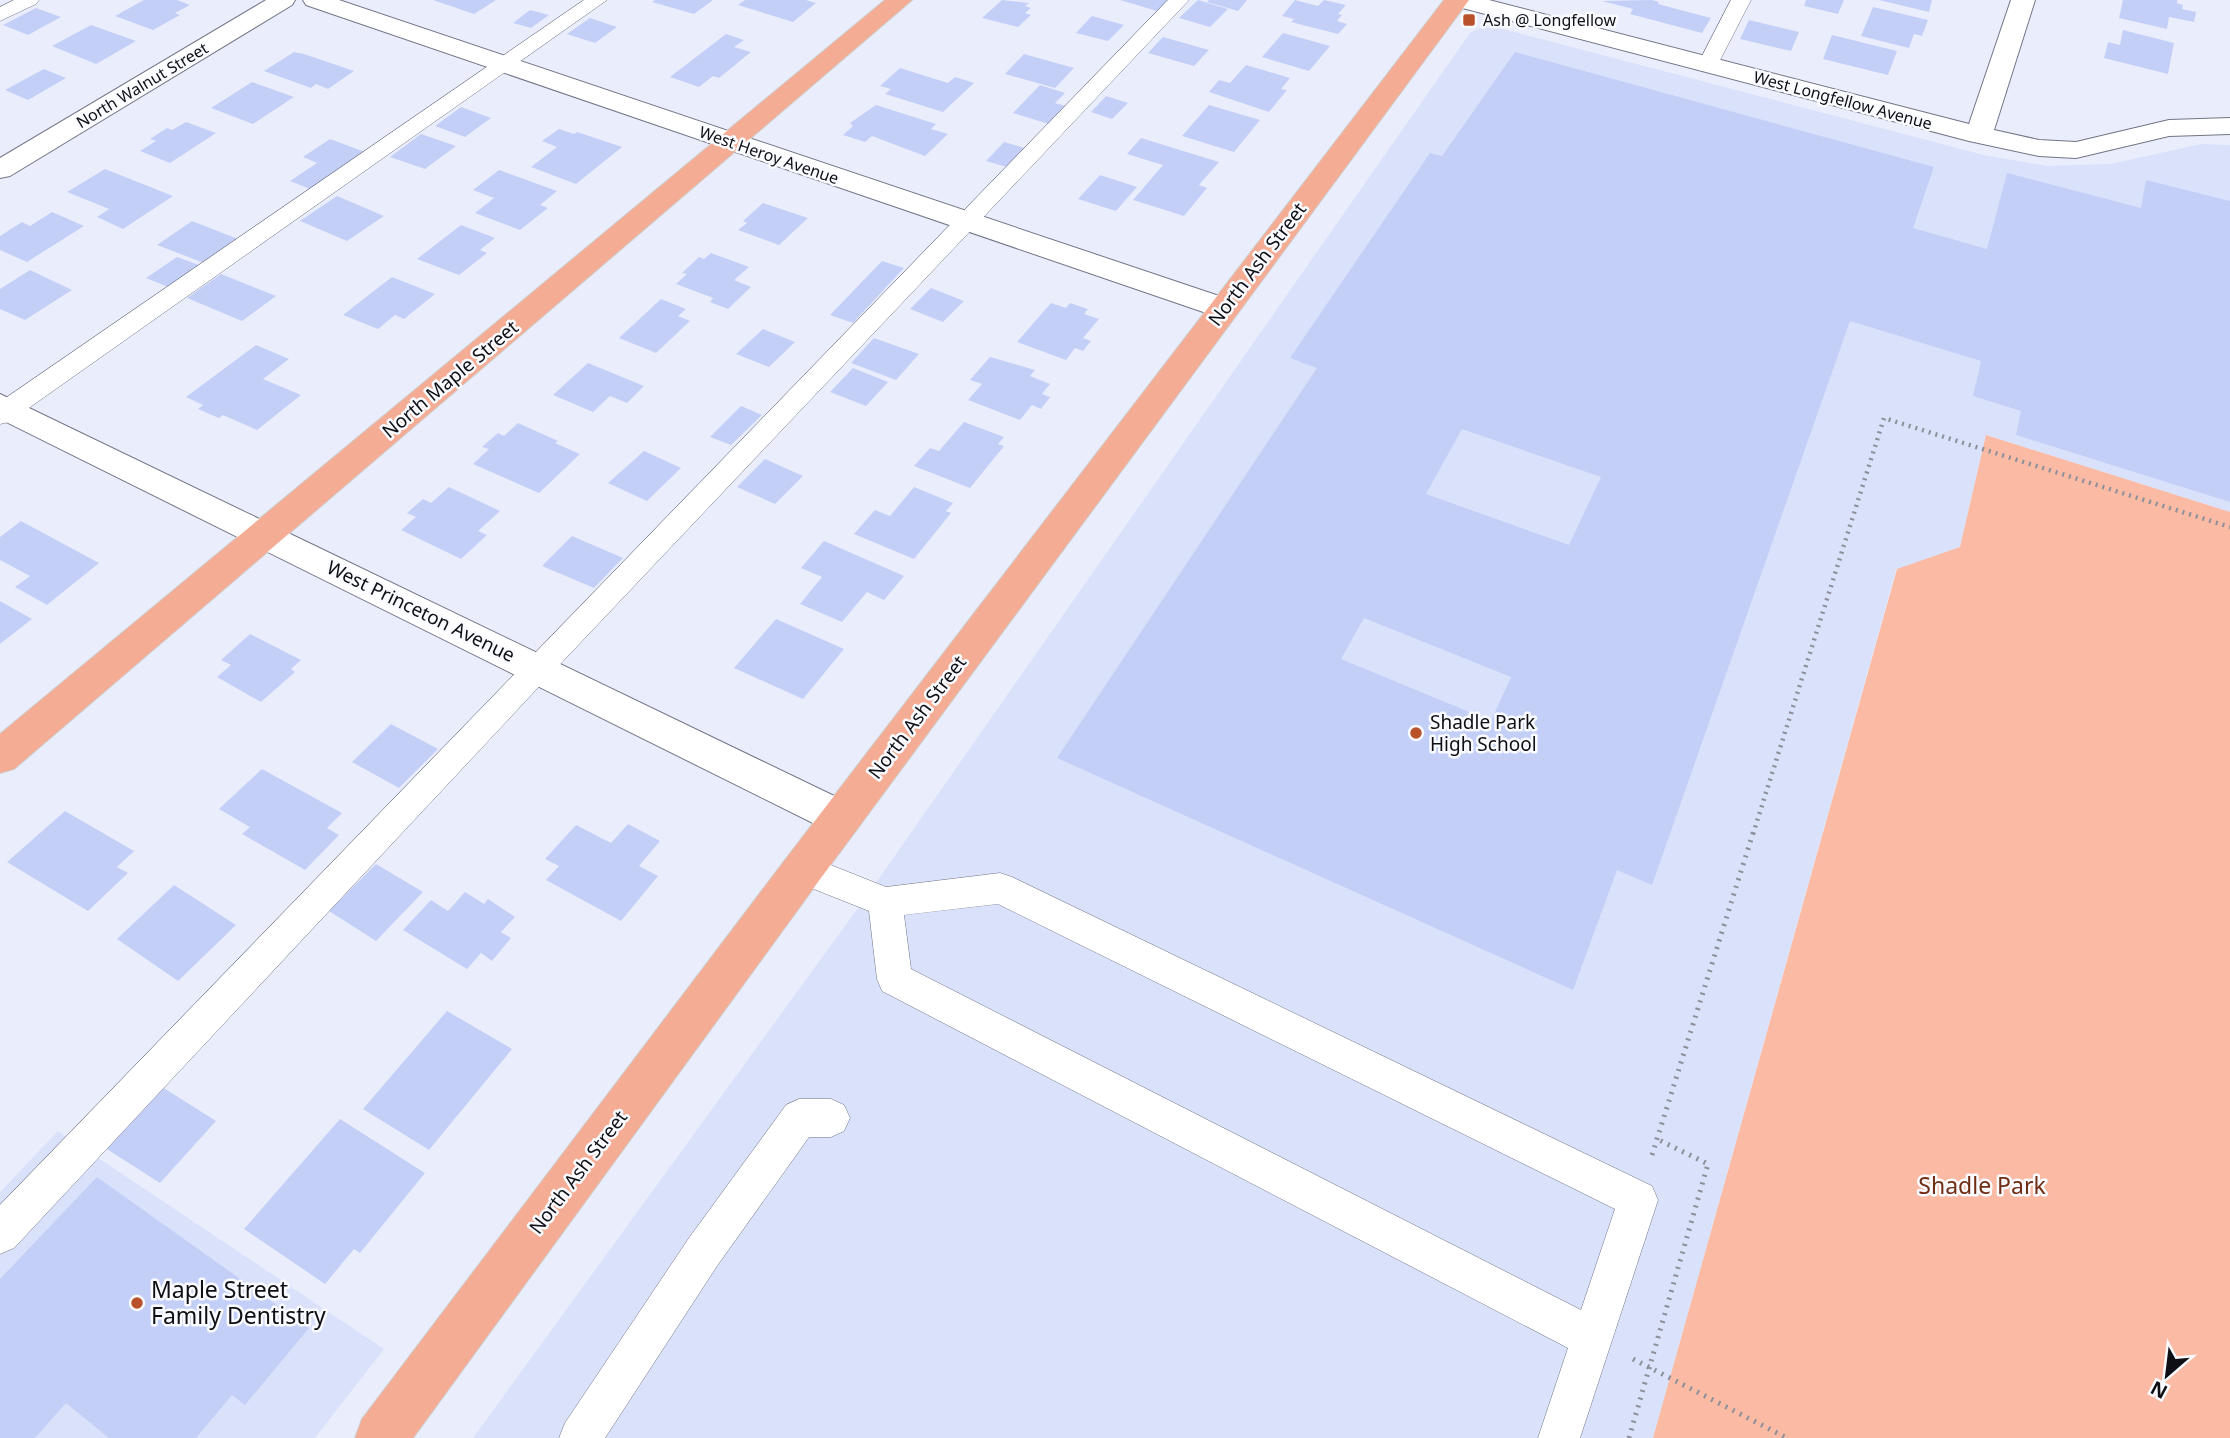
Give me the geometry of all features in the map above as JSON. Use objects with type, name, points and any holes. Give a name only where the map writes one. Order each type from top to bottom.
[{"type":"main road","name":"North Maple Street","points":[[0,757],[900,0]]},
{"type":"main road","name":"North Ash Street","points":[[381,1438],[841,818],[1223,308],[1458,0]]},
{"type":"street","name":"North Walnut Street","points":[[0,170],[283,0]]},
{"type":"street","name":"West Heroy Avenue","points":[[315,0],[730,143],[1223,308]]},
{"type":"street","name":"West Longfellow Avenue","points":[[1458,0],[2034,147],[2075,150],[2113,144],[2161,129],[2201,125],[2230,126]]},
{"type":"street","points":[[1979,135],[2023,0]]},
{"type":"street","name":"West Princeton Avenue","points":[[3,409],[266,534],[841,818]]},
{"type":"lane","points":[[0,15],[29,0]]},
{"type":"lane","points":[[3,409],[597,0]]},
{"type":"lane","points":[[0,1234],[537,668],[1179,0]]},
{"type":"lane","points":[[1709,64],[1741,0]]},
{"type":"lane","points":[[803,869],[886,902],[1000,888],[1638,1199],[1559,1438]]},
{"type":"lane","points":[[886,902],[895,979],[1592,1338]]},
{"type":"lane","points":[[580,1438],[703,1252],[799,1118],[831,1118]]},
{"type":"path","points":[[1638,1199],[1884,418],[2230,527]]},
{"type":"path","points":[[1629,1438],[1708,1164],[1657,1139]]},
{"type":"path","points":[[1592,1338],[1787,1438]]},
{"type":"shaded area","name":"Shadle Park High School","points":[[1482,27],[1495,27],[1984,155],[2047,166],[2110,164],[2201,144],[2230,145],[2230,512],[1986,435],[1960,547],[1896,570],[1653,1438],[473,1438],[866,897],[1470,33]]},
{"type":"shaded area","name":"Maple Street Family Dentistry","points":[[58,1131],[384,1349],[315,1438],[0,1438],[0,1192]]},
{"type":"green space","name":"Shadle Park","points":[[1986,435],[2230,512],[2230,1438],[1653,1438],[1897,569],[1960,547]]},
{"type":"building","points":[[144,0],[177,0],[190,5],[175,13],[180,15],[153,30],[115,16]]},
{"type":"building","points":[[433,0],[496,0],[474,14]]},
{"type":"building","points":[[713,0],[694,14],[652,2]]},
{"type":"building","points":[[745,0],[806,0],[816,3],[793,22],[738,5]]},
{"type":"building","points":[[1002,0],[1029,3],[1025,6],[1031,8],[1025,13],[1031,15],[1018,27],[982,18]]},
{"type":"building","points":[[1120,0],[1168,0],[1157,11]]},
{"type":"building","points":[[1198,0],[1228,9],[1210,27],[1179,18]]},
{"type":"building","points":[[1247,0],[1238,11],[1207,2]]},
{"type":"building","points":[[1295,0],[1318,6],[1324,0],[1346,5],[1338,14],[1342,15],[1337,21],[1347,24],[1338,34],[1291,22],[1294,19],[1282,16]]},
{"type":"building","points":[[1652,0],[1711,18],[1702,33],[1630,14],[1633,9],[1602,1]]},
{"type":"building","points":[[1806,0],[1844,0],[1838,14],[1804,6]]},
{"type":"building","points":[[1879,0],[1932,0],[1929,12]]},
{"type":"building","points":[[2123,0],[2177,0],[2177,3],[2183,5],[2182,9],[2196,12],[2194,22],[2169,17],[2167,29],[2119,18]]},
{"type":"building","points":[[1873,7],[1928,20],[1922,36],[1914,34],[1909,48],[1861,36]]},
{"type":"building","points":[[36,8],[61,17],[28,35],[3,25]]},
{"type":"building","points":[[530,10],[549,15],[531,28],[513,23]]},
{"type":"building","points":[[1092,16],[1124,25],[1108,41],[1076,33]]},
{"type":"building","points":[[590,18],[617,27],[595,43],[567,34]]},
{"type":"building","points":[[1749,20],[1799,32],[1791,51],[1740,39]]},
{"type":"building","points":[[91,25],[136,41],[96,64],[52,46]]},
{"type":"building","points":[[2123,30],[2174,43],[2168,74],[2104,58],[2108,42],[2120,45]]},
{"type":"building","points":[[1283,33],[1330,46],[1309,71],[1262,57]]},
{"type":"building","points":[[726,34],[744,40],[734,47],[751,52],[719,78],[713,76],[699,87],[670,77]]},
{"type":"building","points":[[1832,35],[1897,51],[1888,75],[1823,59]]},
{"type":"building","points":[[1163,37],[1209,50],[1194,66],[1148,53]]},
{"type":"building","points":[[294,52],[354,71],[328,89],[316,84],[311,88],[264,71]]},
{"type":"building","points":[[1515,52],[1934,167],[1913,228],[1987,249],[2007,173],[2141,208],[2146,180],[2230,201],[2230,502],[2016,435],[2021,411],[1973,396],[1981,361],[1850,321],[1652,885],[1617,870],[1573,990],[1057,758],[1317,368],[1290,358],[1430,153],[1442,156]],"holes":[[[1462,429],[1601,477],[1569,545],[1426,494]],[[1364,618],[1511,677],[1491,721],[1341,659]]]},
{"type":"building","points":[[1024,54],[1074,68],[1055,88],[1005,74]]},
{"type":"building","points":[[1246,65],[1290,78],[1281,89],[1287,90],[1269,112],[1209,92],[1219,80],[1230,83]]},
{"type":"building","points":[[900,68],[948,83],[955,77],[974,83],[943,112],[885,94],[891,89],[880,86]]},
{"type":"building","points":[[44,69],[66,78],[28,100],[5,90]]},
{"type":"building","points":[[252,82],[294,97],[253,124],[211,108]]},
{"type":"building","points":[[1040,85],[1065,93],[1055,103],[1066,106],[1049,124],[1013,113]]},
{"type":"building","points":[[1106,96],[1128,103],[1112,119],[1091,112]]},
{"type":"building","points":[[876,105],[936,124],[931,129],[948,134],[925,156],[872,136],[865,142],[843,135],[853,126],[850,123]]},
{"type":"building","points":[[1209,105],[1260,120],[1234,152],[1182,136]]},
{"type":"building","points":[[461,107],[491,118],[465,137],[435,126]]},
{"type":"building","points":[[186,122],[216,133],[170,163],[140,151],[156,141],[150,139],[167,128],[172,130]]},
{"type":"building","points":[[559,129],[622,147],[576,184],[531,167],[557,147],[542,141]]},
{"type":"building","points":[[421,134],[456,146],[425,169],[390,157]]},
{"type":"building","points":[[1141,138],[1219,162],[1199,185],[1207,188],[1184,216],[1133,200],[1163,165],[1127,154]]},
{"type":"building","points":[[330,139],[365,152],[310,189],[290,181],[317,163],[303,157]]},
{"type":"building","points":[[1004,142],[1025,148],[1007,167],[986,161]]},
{"type":"building","points":[[105,169],[173,196],[123,229],[97,217],[109,209],[67,192]]},
{"type":"building","points":[[499,170],[557,191],[540,205],[548,208],[520,230],[475,213],[494,198],[473,190]]},
{"type":"building","points":[[1100,175],[1137,187],[1116,211],[1078,199]]},
{"type":"building","points":[[337,196],[384,216],[347,241],[300,221]]},
{"type":"building","points":[[763,203],[808,218],[779,245],[738,230],[747,223],[743,221]]},
{"type":"building","points":[[52,212],[84,226],[27,262],[0,250],[0,236],[22,222],[30,226]]},
{"type":"building","points":[[192,221],[238,239],[204,263],[157,245]]},
{"type":"building","points":[[461,225],[495,238],[480,250],[487,253],[459,275],[417,259]]},
{"type":"building","points":[[711,253],[749,267],[734,280],[751,287],[728,309],[710,302],[713,298],[676,284],[687,274],[682,273],[699,257],[704,259]]},
{"type":"building","points":[[177,257],[199,265],[168,287],[146,278]]},
{"type":"building","points":[[882,261],[904,268],[853,323],[830,315]]},
{"type":"building","points":[[30,270],[72,290],[25,320],[0,309],[0,289]]},
{"type":"building","points":[[221,274],[276,296],[242,321],[187,298]]},
{"type":"building","points":[[392,277],[435,294],[404,319],[395,315],[378,329],[343,315]]},
{"type":"building","points":[[931,288],[964,301],[943,322],[910,309]]},
{"type":"building","points":[[661,299],[686,309],[678,316],[690,321],[656,353],[619,338]]},
{"type":"building","points":[[1051,303],[1066,308],[1070,303],[1088,309],[1084,314],[1099,319],[1083,338],[1091,341],[1083,351],[1075,348],[1066,360],[1017,342]]},
{"type":"building","points":[[763,329],[795,342],[769,367],[736,354]]},
{"type":"building","points":[[874,338],[919,354],[896,380],[851,363]]},
{"type":"building","points":[[256,345],[289,359],[263,379],[301,395],[257,430],[223,415],[219,418],[198,409],[203,405],[186,397]]},
{"type":"building","points":[[990,357],[1035,370],[1030,376],[1050,384],[1042,394],[1050,397],[1041,409],[1032,405],[1020,420],[968,400],[982,384],[970,380]]},
{"type":"building","points":[[588,363],[644,386],[627,403],[610,396],[593,412],[553,395]]},
{"type":"building","points":[[853,368],[888,382],[866,406],[830,392]]},
{"type":"building","points":[[741,406],[762,415],[731,445],[710,437]]},
{"type":"building","points":[[964,422],[1004,437],[998,444],[1004,446],[970,488],[914,466],[930,448],[939,451]]},
{"type":"building","points":[[518,423],[580,454],[539,493],[473,464],[489,449],[482,447],[498,433],[504,436]]},
{"type":"building","points":[[644,451],[681,468],[647,501],[608,483]]},
{"type":"building","points":[[765,459],[803,476],[775,504],[737,487]]},
{"type":"building","points":[[449,487],[500,511],[478,531],[487,535],[461,559],[401,530],[416,517],[407,513],[423,499],[431,503]]},
{"type":"building","points":[[914,487],[953,503],[946,511],[951,513],[914,559],[854,534],[875,510],[890,516]]},
{"type":"building","points":[[21,521],[99,563],[47,605],[15,587],[30,576],[0,560],[0,537]]},
{"type":"building","points":[[572,536],[623,558],[594,588],[542,566]]},
{"type":"building","points":[[824,541],[904,576],[884,600],[867,592],[842,622],[800,604],[822,577],[801,568]]},
{"type":"building","points":[[0,601],[32,619],[0,644]]},
{"type":"building","points":[[776,619],[844,649],[803,699],[734,668]]},
{"type":"building","points":[[250,634],[301,660],[291,669],[295,672],[261,702],[217,677],[231,665],[221,660]]},
{"type":"building","points":[[391,724],[438,749],[399,788],[352,762]]},
{"type":"building","points":[[262,769],[342,813],[327,828],[339,835],[305,870],[242,834],[250,827],[219,809]]},
{"type":"building","points":[[65,811],[134,851],[117,867],[128,873],[88,911],[7,862]]},
{"type":"building","points":[[628,824],[660,841],[639,866],[658,876],[621,921],[546,880],[559,866],[545,859],[576,825],[611,843]]},
{"type":"building","points":[[376,864],[423,892],[376,941],[329,911]]},
{"type":"building","points":[[174,885],[236,925],[178,981],[117,939]]},
{"type":"building","points":[[465,892],[484,904],[488,899],[515,917],[501,932],[511,938],[492,961],[481,953],[467,969],[403,930],[431,900],[448,911]]},
{"type":"building","points":[[447,1011],[512,1049],[429,1150],[363,1109]]},
{"type":"building","points":[[159,1085],[216,1121],[160,1183],[102,1146]]},
{"type":"building","points":[[340,1119],[425,1173],[360,1253],[354,1249],[325,1284],[244,1229]]},
{"type":"building","name":"Maple Street Family Dentistry","points":[[97,1177],[309,1328],[245,1405],[232,1395],[196,1438],[109,1438],[66,1403],[35,1438],[0,1438],[0,1279]]},
{"type":"place","name":"Ash @ Longfellow","points":[[1469,20]]},
{"type":"place","name":"Shadle Park High School","points":[[1416,733]]},
{"type":"place","name":"Maple Street Family Dentistry","points":[[137,1303]]}]
